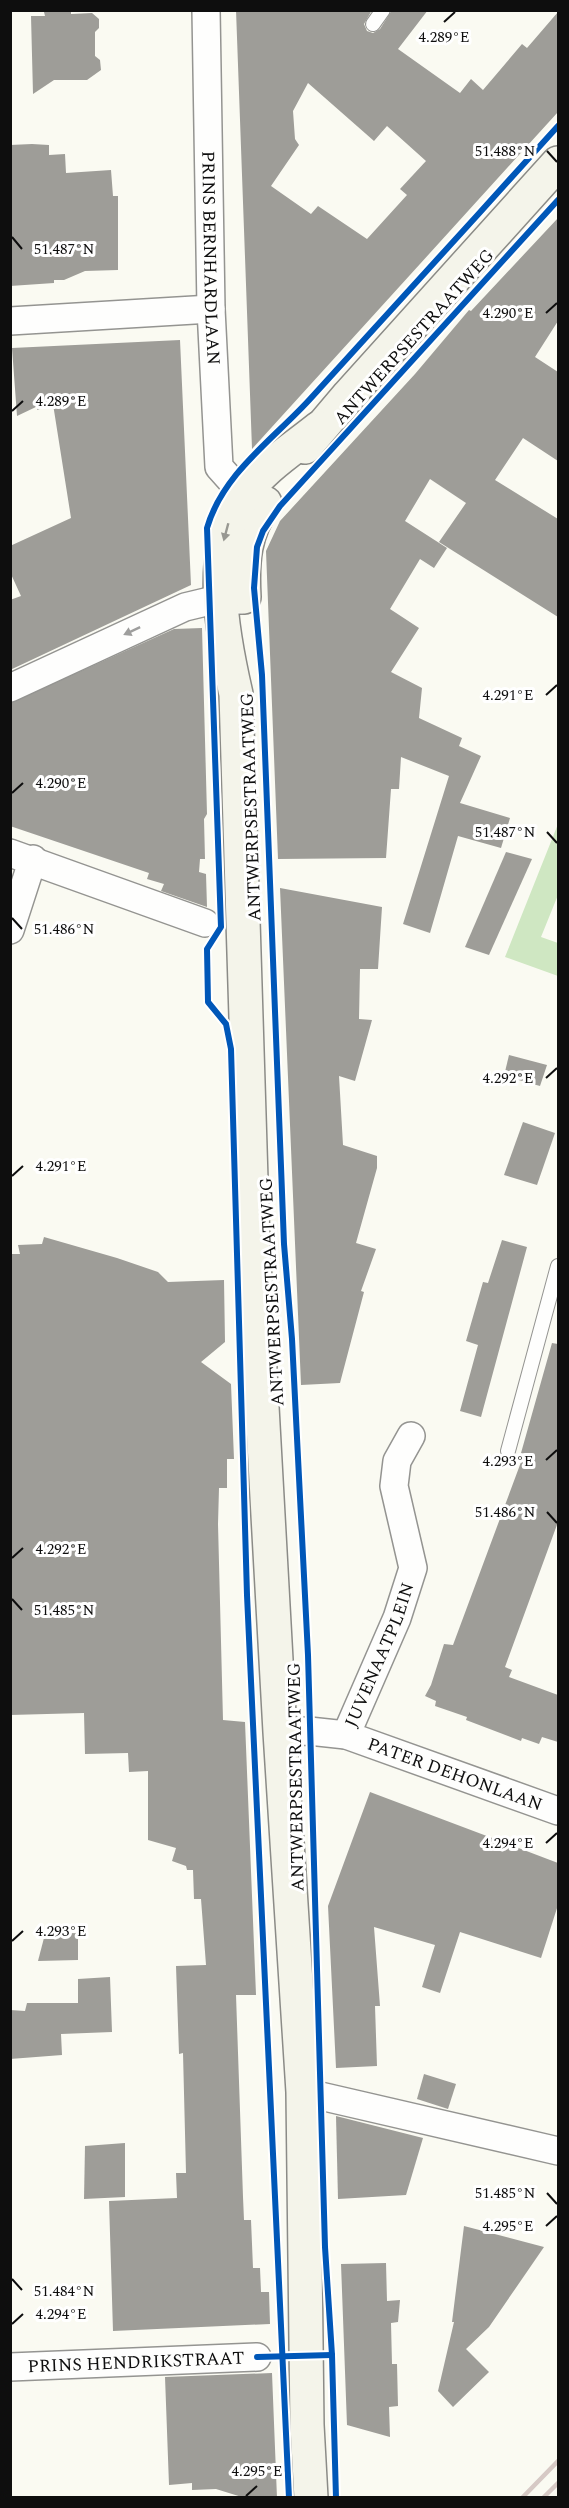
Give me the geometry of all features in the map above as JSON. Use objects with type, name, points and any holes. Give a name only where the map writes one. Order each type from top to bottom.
[{"type":"street","name":"PRINS BERNHARDLAAN","points":[[206,10],[211,309],[219,467],[243,495]]},
{"type":"street","name":"ANTWERPSESTRAATWEG","points":[[311,2498],[303,2092],[253,1244],[236,694],[225,644],[250,528],[319,428],[558,164]]},
{"type":"street","points":[[10,321],[211,309]]},
{"type":"street","name":"ANTWERPSESTRAATWEG","points":[[233,600],[221,567],[223,544],[229,521],[243,495],[261,475],[319,428]]},
{"type":"street","points":[[10,688],[185,607],[233,600]]},
{"type":"street","points":[[10,930],[22,856],[204,923]]},
{"type":"street","name":"JUVENAATPLEIN","points":[[346,1735],[397,1618],[413,1568],[394,1486],[397,1461],[411,1436]]},
{"type":"street","name":"PATER DEHONLAAN","points":[[280,1732],[309,1731],[346,1735],[558,1811]]},
{"type":"street","points":[[303,2092],[558,2151]]},
{"type":"street","name":"PRINS HENDRIKSTRAAT","points":[[10,2367],[257,2357]]},
{"type":"lane","points":[[373,24],[383,10]]},
{"type":"lane","points":[[508,1451],[555,1287],[558,1266]]},
{"type":"green space","points":[[558,824],[558,895],[541,937],[558,943],[558,976],[505,957]]},
{"type":"building","points":[[236,10],[372,10],[364,24],[367,31],[373,33],[380,29],[392,10],[428,10],[398,49],[460,93],[471,79],[483,90],[522,44],[527,48],[558,12],[558,112],[252,449]],"holes":[[[308,83],[374,141],[387,126],[426,161],[400,189],[407,195],[367,239],[318,206],[311,214],[271,186],[299,145],[295,139],[293,111]]]},
{"type":"building","points":[[71,11],[71,14],[92,13],[99,19],[99,28],[95,32],[95,56],[100,60],[101,70],[87,80],[54,80],[33,94],[31,16],[45,16],[44,12]]},
{"type":"building","points":[[10,145],[49,145],[49,155],[65,154],[66,173],[111,170],[113,196],[118,196],[118,270],[85,271],[64,280],[54,280],[54,283],[10,286]]},
{"type":"building","points":[[558,218],[558,321],[535,357],[558,372],[558,461],[523,438],[495,480],[558,519],[558,617],[439,542],[466,503],[430,479],[405,521],[447,548],[434,568],[420,559],[390,609],[419,628],[391,672],[422,688],[419,718],[462,738],[459,746],[481,756],[460,803],[510,818],[501,848],[458,836],[430,933],[403,924],[449,776],[401,757],[399,789],[391,789],[386,858],[278,859],[266,551],[280,521],[415,374],[469,310],[471,311]]},
{"type":"building","points":[[180,340],[191,585],[10,670],[10,600],[21,596],[10,572],[10,546],[71,518],[53,404],[37,410],[38,406],[17,416],[12,348]]},
{"type":"building","points":[[202,628],[207,814],[204,819],[205,859],[200,859],[199,872],[206,874],[207,907],[161,891],[164,884],[147,879],[149,873],[10,826],[10,703],[174,629]]},
{"type":"building","points":[[506,852],[532,859],[489,955],[465,947]]},
{"type":"building","points":[[280,888],[382,907],[378,969],[360,969],[359,1019],[372,1020],[355,1081],[339,1076],[343,1145],[377,1156],[377,1168],[356,1243],[376,1249],[361,1291],[364,1292],[340,1383],[301,1385]]},
{"type":"building","points":[[509,1055],[547,1065],[540,1086],[504,1076]]},
{"type":"building","points":[[523,1122],[555,1133],[537,1185],[504,1175]]},
{"type":"building","points":[[44,1237],[158,1272],[168,1282],[224,1280],[225,1342],[201,1362],[231,1384],[234,1459],[227,1459],[227,1488],[219,1488],[218,1524],[223,1720],[245,1722],[256,1995],[236,1995],[243,2197],[244,2220],[251,2220],[253,2268],[260,2268],[261,2292],[269,2292],[270,2324],[113,2331],[109,2201],[177,2198],[176,2173],[186,2173],[183,2053],[179,2054],[176,1966],[206,1965],[201,1899],[194,1899],[193,1870],[187,1870],[186,1866],[172,1861],[176,1848],[148,1840],[148,1771],[129,1772],[128,1753],[85,1754],[84,1713],[10,1715],[10,1254],[20,1254],[18,1245],[42,1244]]},
{"type":"building","points":[[502,1240],[527,1247],[481,1417],[460,1411],[478,1345],[466,1341],[483,1282],[488,1283]]},
{"type":"building","points":[[552,1343],[558,1344],[558,1522],[505,1667],[512,1670],[509,1677],[558,1695],[558,1742],[542,1737],[539,1744],[522,1738],[521,1741],[466,1720],[467,1717],[435,1706],[436,1701],[425,1696],[431,1685],[444,1644],[453,1645],[524,1454],[521,1453]]},
{"type":"building","points":[[370,1792],[558,1863],[558,1905],[541,1958],[460,1932],[440,1993],[422,1987],[435,1945],[374,1927],[380,2006],[375,2006],[377,2066],[336,2068],[328,1906]]},
{"type":"building","points":[[78,1933],[78,1960],[38,1961],[45,1934]]},
{"type":"building","points":[[110,1977],[112,2032],[61,2034],[62,2055],[10,2059],[10,2010],[25,2011],[27,2003],[78,2003],[78,1979]]},
{"type":"building","points":[[424,2074],[456,2084],[448,2109],[417,2099]]},
{"type":"building","points":[[336,2116],[423,2138],[406,2195],[338,2199]]},
{"type":"building","points":[[125,2143],[125,2197],[84,2199],[85,2146]]},
{"type":"building","points":[[464,2226],[544,2247],[489,2327],[466,2349],[489,2372],[453,2407],[438,2391],[454,2322],[452,2322]]},
{"type":"building","points":[[386,2263],[387,2301],[400,2300],[398,2322],[391,2323],[392,2364],[397,2364],[398,2406],[389,2407],[390,2437],[347,2425],[341,2264]]},
{"type":"building","points":[[272,2373],[277,2498],[245,2498],[216,2489],[192,2490],[192,2483],[169,2485],[165,2377]]},
{"type":"railway","points":[[522,2498],[558,2461]]},
{"type":"railway","points":[[543,2498],[558,2483]]},
{"type":"cycle path","points":[[289,2498],[247,1595],[231,1049],[226,1024],[208,1002],[207,949],[221,927],[207,528],[215,508],[237,474],[311,398],[558,126]]},
{"type":"cycle path","points":[[336,2498],[332,2355],[325,2247],[308,1655],[292,1339],[284,1244],[262,675],[254,588],[257,547],[263,531],[280,506],[558,200]]},
{"type":"cycle path","points":[[257,2357],[332,2355]]}]
